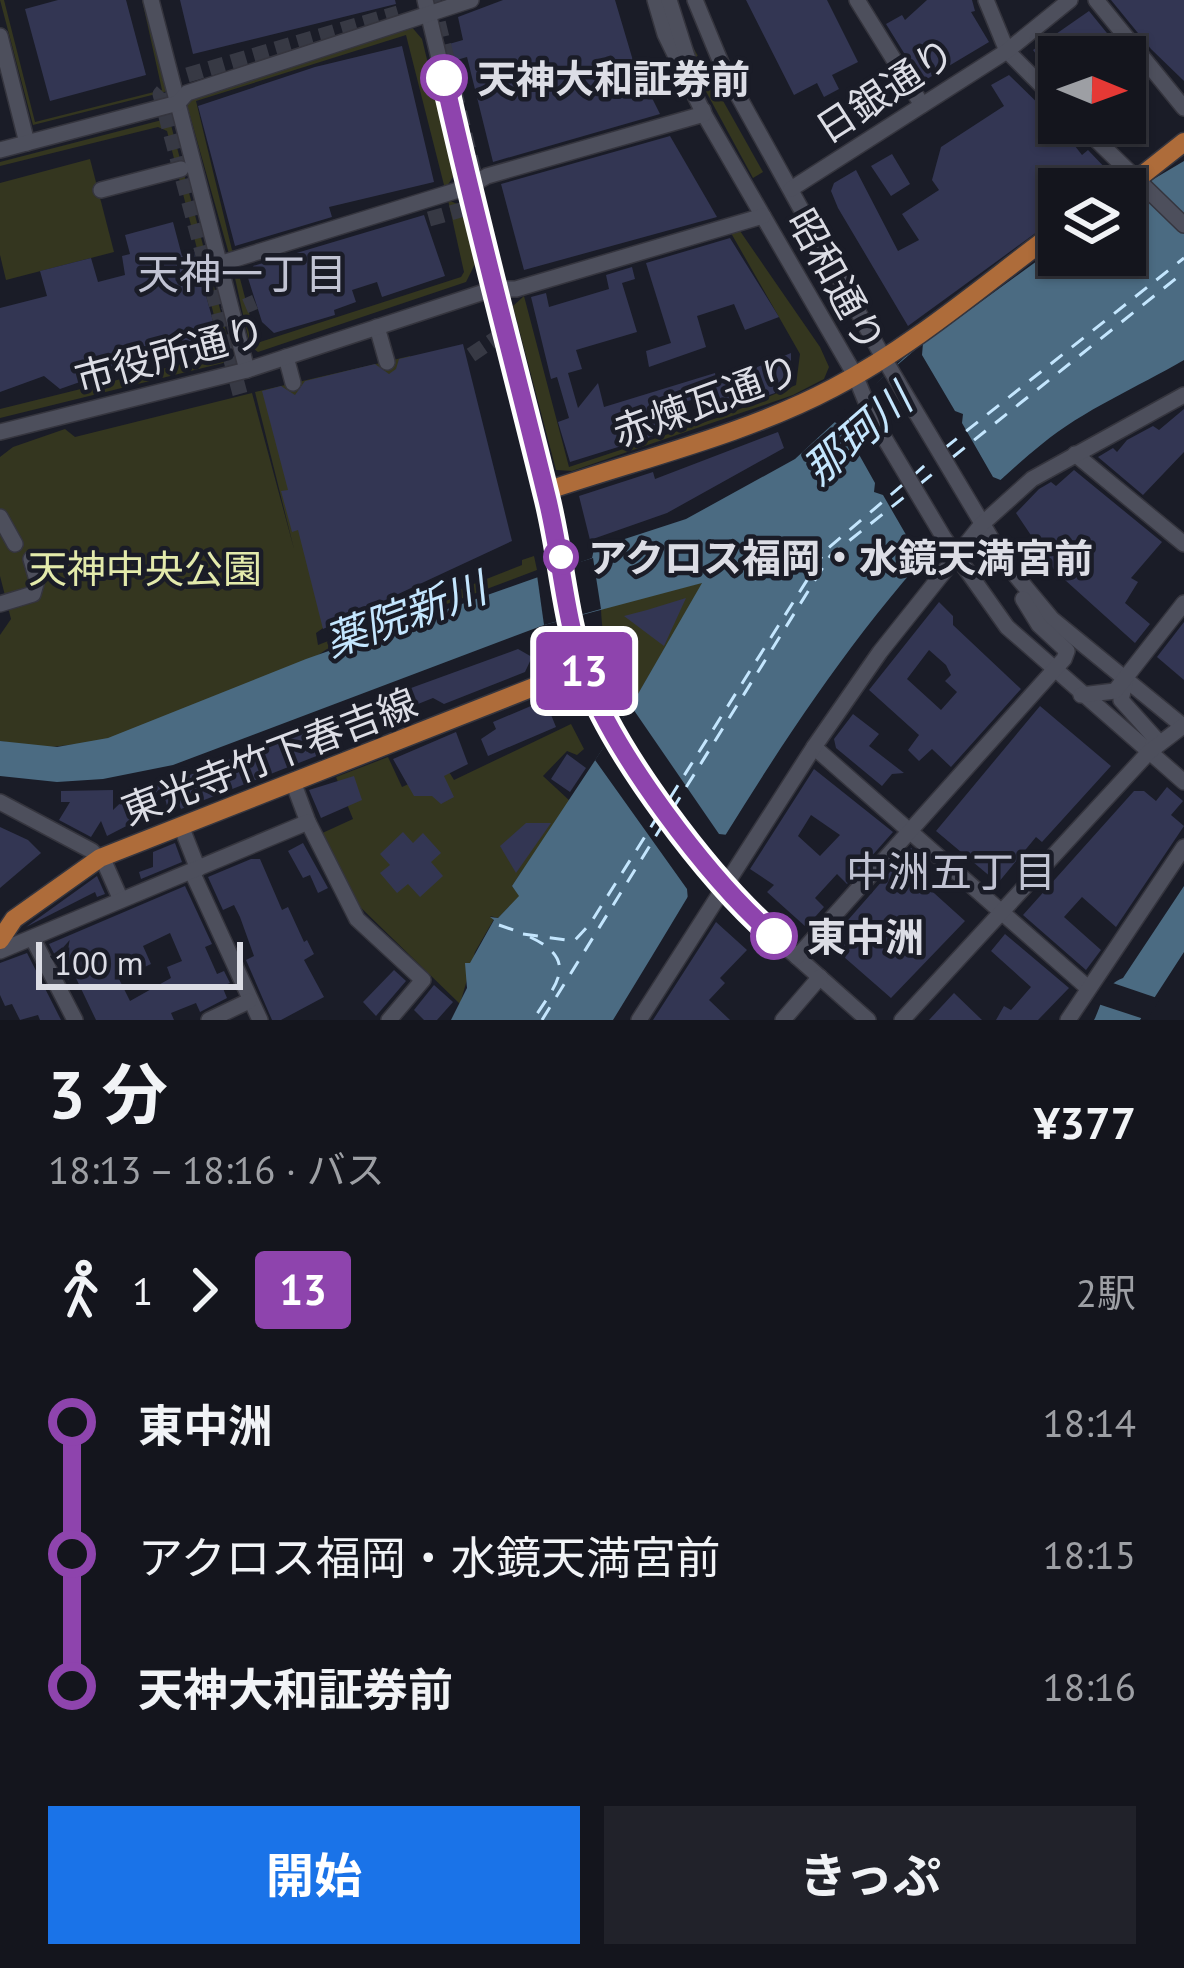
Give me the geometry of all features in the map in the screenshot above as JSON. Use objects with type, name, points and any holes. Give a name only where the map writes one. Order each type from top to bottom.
[{"type":"main road","points":[[1146,177],[1184,142]]},
{"type":"main road","name":"赤煉瓦通り","points":[[546,491],[774,414],[887,364],[1038,245]]},
{"type":"main road","name":"東光寺竹下春吉線","points":[[0,940],[14,919],[100,858],[582,668]]},
{"type":"street","points":[[151,0],[247,370]]},
{"type":"street","points":[[0,149],[178,103],[187,93],[427,8],[471,0]]},
{"type":"street","name":"昭和通り","points":[[655,0],[665,34],[704,114],[956,556],[1007,627],[1184,782]]},
{"type":"street","points":[[219,264],[468,187],[487,176],[704,114],[669,0]]},
{"type":"street","name":"昭和通り","points":[[695,0],[724,70],[887,364],[1026,591],[1184,727]]},
{"type":"street","points":[[857,0],[922,105]]},
{"type":"street","points":[[986,0],[1007,51],[1038,83]]},
{"type":"street","name":"日銀通り","points":[[791,189],[1007,51],[1070,0]]},
{"type":"street","points":[[1096,0],[1184,108]]},
{"type":"street","points":[[427,8],[546,491],[582,668],[613,733],[723,887],[868,1020]]},
{"type":"street","points":[[0,36],[27,142]]},
{"type":"street","points":[[1100,144],[1124,168]]},
{"type":"street","points":[[101,190],[181,169]]},
{"type":"street","points":[[1146,190],[1184,225]]},
{"type":"street","name":"市役所通り","points":[[0,432],[247,370],[493,290],[516,289],[763,216]]},
{"type":"street","points":[[377,327],[387,362]]},
{"type":"street","points":[[286,357],[293,383]]},
{"type":"street","points":[[639,1020],[814,747],[956,556],[977,517],[1032,478],[1184,395]]},
{"type":"street","points":[[1076,454],[1184,544]]},
{"type":"street","points":[[0,518],[15,544]]},
{"type":"street","points":[[0,604],[33,594],[37,580],[31,559]]},
{"type":"street","points":[[797,957],[1055,673],[1066,651],[1039,625],[1022,596],[1026,591]]},
{"type":"street","points":[[1081,695],[1115,692],[1184,603]]},
{"type":"street","points":[[1125,680],[1121,700],[1156,739],[1149,752]]},
{"type":"street","points":[[902,1020],[1149,752],[1184,727]]},
{"type":"street","points":[[814,747],[1088,988]]},
{"type":"street","points":[[293,782],[308,823],[357,919],[423,980],[389,1020]]},
{"type":"street","points":[[0,802],[100,858],[121,900]]},
{"type":"street","points":[[0,951],[308,823]]},
{"type":"street","points":[[181,826],[195,871],[260,1020]]},
{"type":"street","points":[[1068,1020],[1184,847]]},
{"type":"street","points":[[34,939],[75,1020]]},
{"type":"street","points":[[784,1020],[820,977]]},
{"type":"street","points":[[209,1020],[249,1001]]},
{"type":"green space","points":[[0,0],[4,0],[35,122],[162,90],[142,0],[146,0],[168,91],[33,125]]},
{"type":"green space","points":[[410,25],[422,39],[455,174],[445,189],[406,35],[196,101],[232,250],[237,253],[229,254],[189,99]]},
{"type":"green space","points":[[685,33],[763,172],[753,178],[684,51]]},
{"type":"green space","points":[[162,120],[171,125],[232,354],[223,363],[0,418],[0,409],[218,355],[222,347],[167,131],[158,127],[0,166],[0,162]]},
{"type":"green space","points":[[90,159],[114,252],[6,280],[0,255],[0,183]]},
{"type":"green space","points":[[448,200],[462,206],[475,264],[466,282],[258,352],[250,346],[233,269],[241,266],[238,271],[257,343],[461,277],[464,272]]},
{"type":"green space","points":[[740,231],[820,347],[829,367],[824,379],[793,395],[572,471],[556,470],[513,306],[524,296],[569,467],[726,415],[796,385],[800,354],[731,233]]},
{"type":"green space","name":"天神中央公園","points":[[410,356],[460,553],[356,605],[316,633],[318,645],[522,565],[522,560],[534,556],[537,570],[103,741],[43,748],[0,741],[0,635],[11,619],[0,576],[0,457],[13,447],[65,429],[75,437],[252,393],[294,549],[255,392]]},
{"type":"green space","points":[[704,582],[631,706],[610,659],[601,609]]},
{"type":"green space","points":[[571,724],[584,749],[577,755],[567,751],[543,776],[570,801],[512,886],[520,896],[498,918],[490,916],[494,919],[475,952],[460,1004],[356,903],[318,835],[353,819],[336,777],[388,757],[402,787],[446,767],[454,780]]},
{"type":"water","name":"那珂川","points":[[1184,161],[1184,360],[1042,444],[975,504],[914,569],[804,713],[613,1020],[451,1020],[467,988],[465,963],[470,963],[494,920],[490,917],[498,918],[519,896],[512,886],[631,706],[702,583],[544,625],[173,765],[103,779],[57,782],[0,776],[0,741],[57,747],[108,738],[306,659],[592,558],[594,549],[686,519],[795,459],[905,357],[1038,260],[1038,276],[1146,276],[1146,184]]},
{"type":"water","points":[[1184,886],[1184,952],[1140,1020],[1094,1020],[1107,991],[1123,978]]},
{"type":"pier","points":[[923,343],[922,355],[955,411],[963,414],[962,423],[993,477],[1003,481],[916,565],[916,552],[883,495],[874,492],[875,483],[843,426],[832,421]]},
{"type":"pier","points":[[593,558],[601,609],[544,625],[537,575]]},
{"type":"pier","points":[[631,706],[719,834],[728,835],[688,900],[687,889],[595,760]]},
{"type":"pier","points":[[1107,981],[1160,999],[1147,1020],[1092,1002]]},
{"type":"building","points":[[58,0],[126,0],[146,75],[50,101],[25,9]]},
{"type":"building","points":[[180,0],[395,0],[396,4],[193,54]]},
{"type":"building","points":[[503,0],[615,0],[642,91],[648,90],[660,114],[493,162],[467,57],[453,61],[449,44],[463,40],[458,17]]},
{"type":"building","points":[[746,0],[827,0],[858,62],[832,75],[839,89],[824,97],[817,83],[794,95]]},
{"type":"building","points":[[927,0],[972,0],[975,11],[971,12],[989,42],[922,82],[886,24],[902,15],[905,20]]},
{"type":"building","points":[[1111,0],[1184,0],[1184,81],[1151,49],[1146,36],[1140,36]]},
{"type":"building","points":[[1089,11],[1109,36],[1053,36]]},
{"type":"building","points":[[402,46],[434,182],[329,207],[332,217],[235,246],[198,106],[315,67]]},
{"type":"building","points":[[1009,75],[1038,103],[1038,144],[1073,144],[1082,155],[1088,150],[1105,168],[1038,168],[1038,231],[908,326],[831,191],[834,183],[856,170],[898,251],[919,240],[902,214],[939,190],[932,180],[941,147],[1004,106],[991,85]]},
{"type":"building","points":[[670,136],[717,217],[524,270],[501,184]]},
{"type":"building","points":[[892,154],[910,184],[891,196],[871,166]]},
{"type":"building","points":[[424,215],[445,276],[382,297],[377,282],[352,290],[356,302],[334,310],[335,315],[274,333],[262,322],[248,278],[255,276],[253,266]]},
{"type":"building","points":[[173,222],[182,256],[194,251],[217,336],[129,354],[126,371],[114,370],[60,389],[44,376],[0,392],[0,308],[47,296],[40,271],[91,258],[98,282],[125,275],[122,256],[130,254],[125,235]]},
{"type":"building","points":[[730,238],[779,317],[745,330],[734,304],[697,316],[706,347],[649,367],[646,351],[671,343],[646,263]]},
{"type":"building","points":[[632,267],[635,279],[622,283],[637,332],[576,350],[582,369],[568,373],[578,408],[598,383],[604,407],[715,373],[716,380],[743,373],[791,353],[791,375],[775,393],[758,399],[754,387],[734,393],[738,407],[712,416],[705,396],[681,403],[689,425],[570,462],[558,422],[569,418],[557,377],[551,379],[531,297],[546,293],[549,307],[609,289],[606,275]]},
{"type":"building","points":[[463,344],[512,541],[323,629],[298,530],[292,532],[281,491],[288,490],[262,391],[281,386],[295,395],[305,381],[375,364],[389,374],[399,359]]},
{"type":"building","points":[[1184,409],[1184,452],[1143,495],[1098,457],[1113,448],[1117,452],[1127,440],[1153,426],[1159,430]]},
{"type":"building","points":[[778,432],[784,448],[667,513],[590,540],[579,496],[653,472],[655,479]]},
{"type":"building","points":[[1074,470],[1162,542],[1131,578],[1138,582],[1125,603],[1150,624],[1135,643],[1055,571],[1016,513],[1039,489],[1051,482],[1056,486]]},
{"type":"building","points":[[686,598],[664,646],[624,616],[647,610]]},
{"type":"building","points":[[939,602],[953,616],[953,625],[1021,689],[951,767],[932,749],[919,761],[908,750],[919,735],[869,690]],"holes":[[[929,650],[951,675],[945,681],[957,692],[941,710],[907,679]]]},
{"type":"building","points":[[1184,622],[1184,680],[1157,657]]},
{"type":"building","points":[[518,649],[532,657],[525,672],[444,704],[433,698],[408,708],[412,720],[389,729],[378,700]]},
{"type":"building","points":[[545,700],[556,727],[488,756],[481,739],[496,729],[493,722]]},
{"type":"building","points":[[1040,706],[1111,766],[1042,842],[1036,837],[998,883],[936,831]]},
{"type":"building","points":[[853,714],[879,734],[869,746],[904,773],[892,774],[882,786],[836,748],[834,739]]},
{"type":"building","points":[[326,721],[337,748],[181,809],[178,802],[167,806],[165,798],[137,809],[140,819],[107,836],[101,821],[91,837],[59,820],[70,802],[61,802],[61,791],[113,790],[113,810],[134,790],[166,779],[167,784]]},
{"type":"building","points":[[456,732],[468,764],[444,776],[454,797],[441,804],[432,796],[414,796],[393,759]]},
{"type":"building","points":[[567,754],[586,768],[570,792],[551,779]]},
{"type":"building","points":[[814,769],[893,832],[847,884],[837,874],[815,898],[824,907],[806,927],[767,892],[774,885],[750,869]],"holes":[[[811,815],[840,835],[820,856],[798,836]]]},
{"type":"building","points":[[354,776],[362,800],[321,818],[309,790]]},
{"type":"building","points":[[1167,787],[1183,801],[1171,815],[1184,826],[1116,927],[1082,897],[1064,917],[1101,950],[1086,970],[1023,915],[1134,791],[1144,791],[1156,801]]},
{"type":"building","points":[[526,823],[551,823],[516,873],[500,846]]},
{"type":"building","points":[[0,827],[28,840],[41,853],[0,888]]},
{"type":"building","points":[[403,832],[413,843],[423,833],[441,853],[431,862],[443,876],[420,897],[408,884],[397,893],[380,873],[390,865],[380,854]]},
{"type":"building","points":[[175,843],[182,862],[141,879],[139,872],[153,867],[153,852]]},
{"type":"building","points":[[303,843],[328,888],[318,893],[310,875],[303,878],[288,851]]},
{"type":"building","points":[[911,848],[926,862],[914,875],[965,921],[891,998],[828,943]]},
{"type":"building","points":[[260,859],[282,910],[288,907],[304,942],[307,940],[314,954],[304,960],[324,997],[281,1020],[272,1020],[246,960],[254,956],[234,905],[223,910],[208,877]]},
{"type":"building","points":[[97,876],[105,894],[97,897],[95,892],[26,927]]},
{"type":"building","points":[[185,886],[212,944],[205,947],[217,974],[224,971],[230,983],[222,986],[227,998],[200,1012],[196,1003],[171,1013],[174,1020],[96,1020],[75,976],[68,980],[49,944]],"holes":[[[170,933],[182,961],[167,967],[171,978],[130,1001],[119,979],[151,964],[143,946]]]},
{"type":"building","points":[[716,922],[747,950],[720,978],[725,983],[709,1000],[730,1020],[653,1020]]},
{"type":"building","points":[[1005,934],[1069,988],[1038,1020],[996,1020],[1004,1006],[1011,1010],[1031,987],[991,951]]},
{"type":"building","points":[[27,953],[61,1020],[40,1020],[38,1015],[20,1020],[12,1004],[5,1006],[0,995],[0,963]]},
{"type":"building","points":[[394,970],[406,981],[376,1016],[363,1002]]},
{"type":"building","points":[[434,985],[453,1002],[437,1020],[424,1020],[414,1010]]},
{"type":"building","points":[[954,993],[982,1020],[929,1020]]},
{"type":"ferry route","points":[[945,448],[1184,258]]},
{"type":"ferry route","points":[[953,457],[1184,272]]},
{"type":"ferry route","points":[[913,476],[933,458]]},
{"type":"ferry route","points":[[920,484],[941,467]]},
{"type":"ferry route","points":[[670,798],[826,550],[906,482]]},
{"type":"ferry route","points":[[672,810],[830,556],[908,494]]},
{"type":"ferry route","points":[[523,934],[574,941],[590,924],[661,811]]},
{"type":"ferry route","points":[[542,1020],[667,818]]},
{"type":"ferry route","points":[[499,925],[522,933]]},
{"type":"ferry route","points":[[530,937],[546,946],[559,965],[555,985],[533,1020]]},
{"type":"tunnel","points":[[433,0],[474,172]]},
{"type":"tunnel","points":[[240,394],[160,94],[174,79],[398,13]]},
{"type":"tunnel","points":[[429,219],[482,204]]},
{"type":"tunnel","points":[[224,315],[255,302]]},
{"type":"tunnel","points":[[471,355],[511,328],[510,324]]},
{"type":"bus line","name":"13","points":[[444,78],[546,491],[582,668],[613,733],[708,868],[732,899],[774,936]]},
{"type":"place","name":"天神大和証券前","points":[[444,78]]},
{"type":"place","name":"アクロス福岡・水鏡天満宮前","points":[[561,557]]},
{"type":"place","name":"東中洲","points":[[774,936]]},
{"type":"district","name":"天神一丁目","points":[[242,273]]},
{"type":"district","name":"中洲五丁目","points":[[951,871]]},
{"type":"water label","name":"薬院新川","points":[[405,614]]}]
